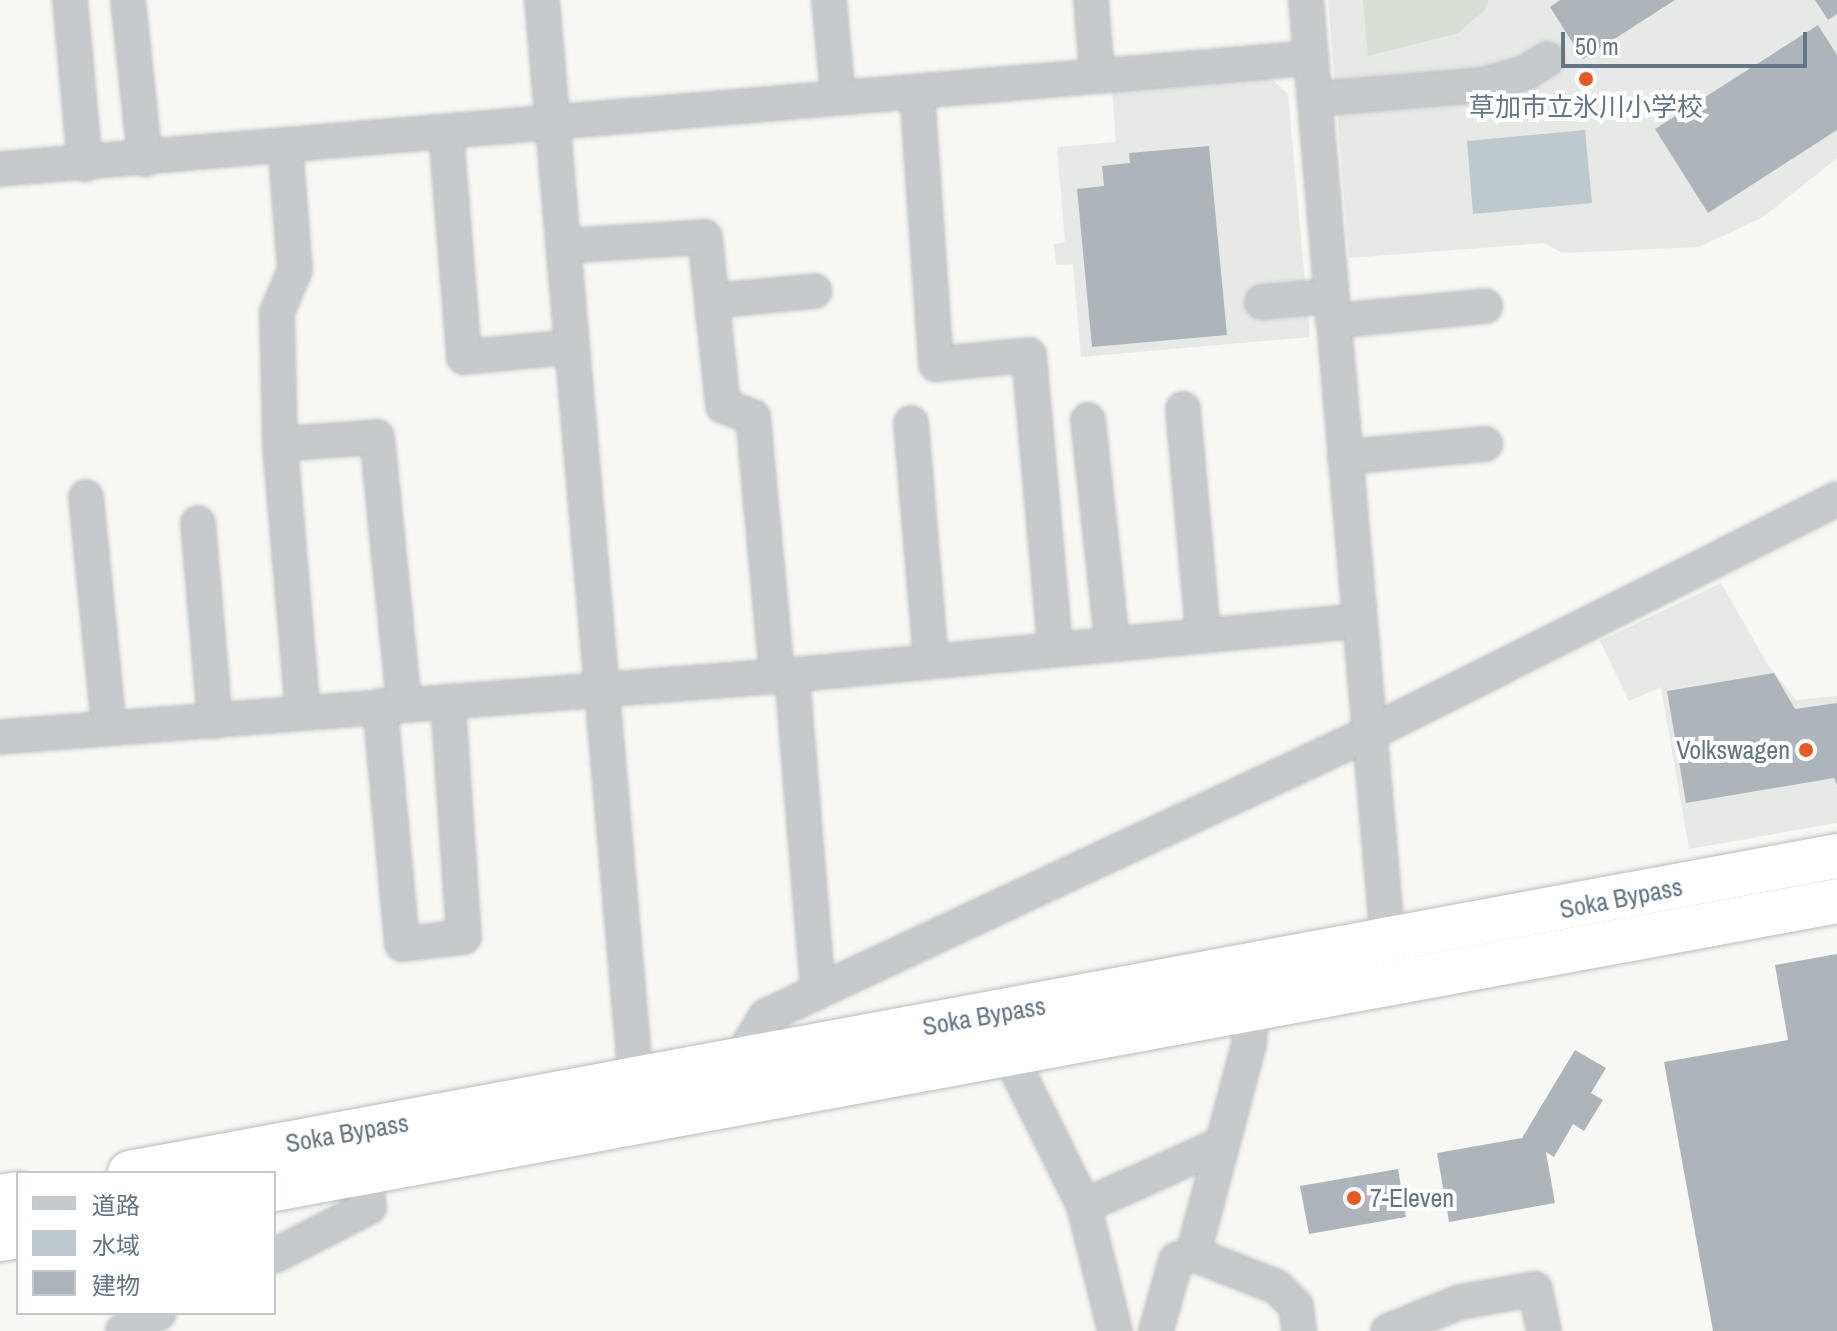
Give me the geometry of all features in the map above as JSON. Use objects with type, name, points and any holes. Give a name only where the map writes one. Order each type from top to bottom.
[{"type":"highway","name":"Soka Bypass","points":[[141,1171],[1388,943],[1837,856]]},
{"type":"highway","name":"Soka Bypass","points":[[276,1189],[1837,901]]},
{"type":"street","points":[[70,0],[85,164]]},
{"type":"street","points":[[128,0],[145,159]]},
{"type":"street","points":[[542,0],[636,1080]]},
{"type":"street","points":[[829,0],[838,97]]},
{"type":"street","points":[[1091,0],[1097,75]]},
{"type":"street","points":[[1306,0],[1388,943]]},
{"type":"street","points":[[0,169],[145,159],[285,144],[553,124],[1097,75],[1145,86],[1311,58]]},
{"type":"street","points":[[1315,99],[1483,85],[1525,73],[1547,59]]},
{"type":"street","points":[[917,92],[936,364],[1029,355],[1055,647]]},
{"type":"street","points":[[446,132],[464,357],[571,347]]},
{"type":"street","points":[[285,144],[295,270],[277,312],[280,444],[303,713]]},
{"type":"street","points":[[563,246],[705,237],[723,406],[753,417],[818,991]]},
{"type":"street","points":[[712,301],[815,291]]},
{"type":"street","points":[[1262,302],[1332,308],[1485,306]]},
{"type":"street","points":[[1183,409],[1203,635]]},
{"type":"street","points":[[1088,420],[1112,641]]},
{"type":"street","points":[[911,423],[931,660]]},
{"type":"street","points":[[280,444],[377,437],[402,944],[464,937],[448,702]]},
{"type":"street","points":[[1345,457],[1485,444]]},
{"type":"street","points":[[86,497],[109,728]]},
{"type":"street","points":[[739,1061],[766,1016],[1370,733],[1837,499]]},
{"type":"street","points":[[198,523],[215,721]]},
{"type":"street","points":[[0,737],[784,676],[1112,641],[1358,621]]},
{"type":"street","points":[[1193,1254],[1249,1044],[1251,1010]]},
{"type":"street","points":[[1009,1054],[1084,1206],[1115,1331]]},
{"type":"street","points":[[1084,1206],[1222,1144]]},
{"type":"street","points":[[276,1255],[369,1207],[365,1173]]},
{"type":"street","points":[[1156,1331],[1176,1260],[1193,1254],[1277,1287],[1296,1306],[1299,1331]]},
{"type":"street","points":[[1388,1331],[1460,1302],[1535,1289],[1544,1331]]},
{"type":"street","points":[[123,1331],[155,1315]]},
{"type":"shaded area","name":"草加市立氷川小学校","points":[[1328,0],[1837,0],[1837,158],[1763,217],[1699,247],[1562,253],[1544,243],[1349,258]]},
{"type":"shaded area","points":[[1363,0],[1489,0],[1484,11],[1458,33],[1368,56]]},
{"type":"shaded area","points":[[1268,75],[1288,94],[1310,337],[1081,357],[1073,264],[1056,265],[1054,244],[1065,242],[1057,147],[1116,142],[1112,89]]},
{"type":"shaded area","points":[[1721,583],[1768,665],[1796,700],[1837,696],[1837,823],[1689,849],[1661,687],[1629,701],[1600,641]]},
{"type":"water","points":[[1585,130],[1592,203],[1473,214],[1467,141]]},
{"type":"building","points":[[1560,0],[1675,0],[1583,59],[1550,7]]},
{"type":"building","points":[[1815,0],[1837,0],[1837,14],[1828,20]]},
{"type":"building","points":[[1818,25],[1837,55],[1837,130],[1708,213],[1655,129]]},
{"type":"building","points":[[1209,146],[1227,335],[1092,347],[1077,189],[1104,186],[1102,166],[1130,163],[1129,153]]},
{"type":"building","points":[[1774,673],[1795,709],[1837,703],[1837,785],[1834,778],[1686,803],[1667,691]]},
{"type":"building","points":[[1837,954],[1837,1331],[1713,1331],[1664,1062],[1788,1040],[1775,965]]},
{"type":"building","points":[[1575,1050],[1606,1068],[1591,1093],[1603,1100],[1584,1131],[1573,1124],[1554,1157],[1546,1152],[1555,1203],[1449,1222],[1437,1153],[1522,1138]]},
{"type":"building","points":[[1398,1169],[1406,1217],[1309,1234],[1300,1186]]},
{"type":"place","name":"草加市立氷川小学校","points":[[1586,79]]},
{"type":"place","name":"Volkswagen","points":[[1806,750]]},
{"type":"place","name":"7-Eleven","points":[[1354,1198]]}]
